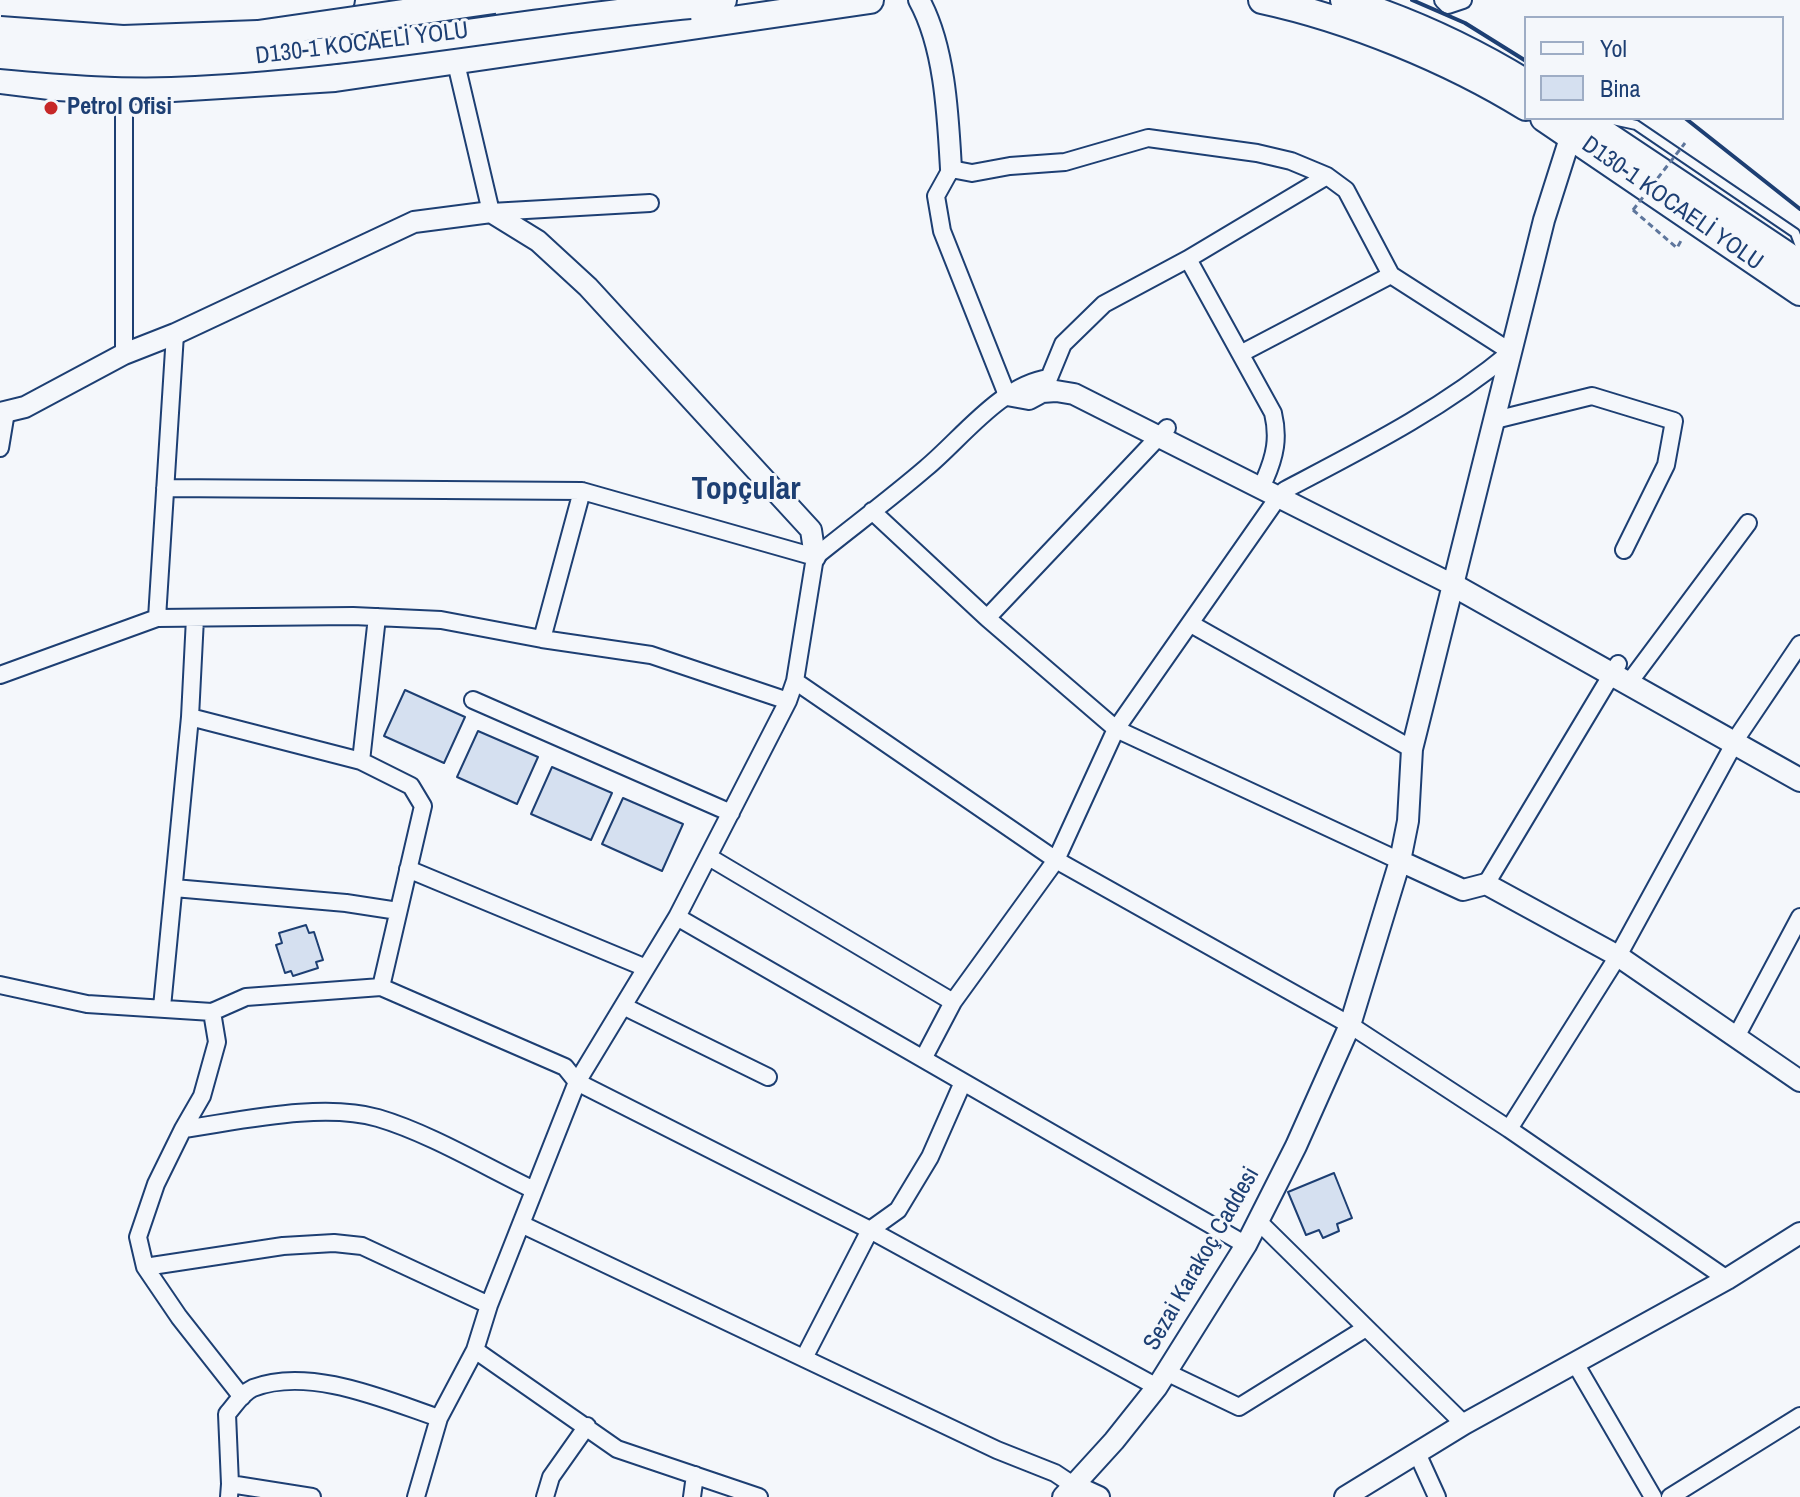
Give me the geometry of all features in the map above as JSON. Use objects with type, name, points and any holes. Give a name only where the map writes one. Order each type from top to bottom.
[{"type":"highway","points":[[0,7],[50,11],[250,12],[341,0]]},
{"type":"highway","points":[[0,30],[123,39],[258,34],[494,0]]},
{"type":"highway","name":"D130-1 KOCAELİ YOLU","points":[[0,55],[56,61],[193,62],[359,46],[723,0]]},
{"type":"highway","points":[[0,80],[124,91],[335,78],[870,0]]},
{"type":"highway","points":[[1262,0],[1393,41],[1492,86],[1524,106]]},
{"type":"highway","points":[[1344,0],[1454,43],[1524,82]]},
{"type":"highway","points":[[37,85],[20,63],[21,37],[34,17],[50,11]]},
{"type":"highway","name":"D130-1 KOCAELİ YOLU","points":[[1552,120],[1576,126],[1800,292]]},
{"type":"highway","points":[[1576,126],[1800,264]]},
{"type":"main road","points":[[1454,580],[1737,738],[1800,780]]},
{"type":"main road","points":[[1737,738],[1800,766]]},
{"type":"street","points":[[919,0],[928,16],[947,102],[951,169],[936,196],[942,231],[1007,395]]},
{"type":"street","points":[[1443,0],[1448,5],[1463,0]]},
{"type":"street","points":[[416,1497],[439,1418],[475,1350],[489,1305],[577,1082],[677,917],[788,701],[795,681],[815,557],[811,530],[588,287],[538,241],[491,212],[455,59]]},
{"type":"street","points":[[124,91],[124,354]]},
{"type":"street","name":"Sezai Karakoç Caddesi","points":[[1068,1491],[1114,1441],[1161,1380],[1246,1245],[1350,1025],[1400,861],[1408,821],[1412,749],[1544,220],[1576,126]]},
{"type":"street","points":[[923,1059],[953,1002],[1056,860],[1116,729],[1282,493],[1403,428],[1470,386],[1511,352],[1391,275],[1346,190],[1327,176],[1291,161],[1257,153],[1148,138],[1065,162],[1010,166],[972,173],[951,169]]},
{"type":"street","points":[[1049,378],[1063,344],[1104,304],[1188,259],[1327,176]]},
{"type":"street","points":[[0,448],[3,413],[25,407],[124,354],[175,334],[414,222],[491,212],[650,203]]},
{"type":"street","points":[[1188,259],[1273,413],[1277,431],[1275,458],[1265,479]]},
{"type":"street","points":[[1242,353],[1391,275]]},
{"type":"street","points":[[157,618],[175,334]]},
{"type":"street","points":[[815,557],[927,468],[1007,395],[1033,380],[1049,378],[1075,382],[1163,432],[1454,580]]},
{"type":"street","points":[[1007,395],[1029,399],[1042,392],[1074,394],[1265,479],[1282,493]]},
{"type":"street","points":[[1495,420],[1592,396],[1674,421],[1666,465],[1624,550]]},
{"type":"street","points":[[987,618],[1163,432]]},
{"type":"street","points":[[165,488],[582,491],[815,557]]},
{"type":"street","points":[[542,639],[582,491]]},
{"type":"street","points":[[872,511],[987,618],[1116,729],[1463,890],[1486,884],[1623,674],[1748,523]]},
{"type":"street","points":[[0,675],[157,618],[377,617],[441,620],[651,655],[788,701]]},
{"type":"street","points":[[361,761],[377,617]]},
{"type":"street","points":[[162,1007],[190,717],[195,618]]},
{"type":"street","points":[[1191,624],[1412,749]]},
{"type":"street","points":[[1509,1129],[1618,956],[1737,738],[1800,644]]},
{"type":"street","points":[[795,681],[1056,860],[1350,1025],[1509,1129],[1727,1279]]},
{"type":"street","points":[[473,700],[731,813]]},
{"type":"street","points":[[190,717],[361,761],[411,786],[423,806],[381,987]]},
{"type":"street","points":[[709,857],[953,1002]]},
{"type":"street","points":[[408,869],[646,968]]},
{"type":"street","points":[[1486,884],[1618,956],[1800,1081]]},
{"type":"street","points":[[174,888],[346,903],[398,911]]},
{"type":"street","points":[[677,917],[1246,1245]]},
{"type":"street","points":[[1736,1037],[1800,917]]},
{"type":"street","points":[[0,985],[87,1004],[212,1012],[246,997],[381,987],[565,1067],[577,1082],[1161,1380],[1239,1407],[1366,1328]]},
{"type":"street","points":[[623,1006],[768,1077]]},
{"type":"street","points":[[212,1012],[217,1042],[202,1096],[156,1184],[138,1237],[145,1267],[179,1317],[242,1397]]},
{"type":"street","points":[[804,1358],[870,1230],[898,1210],[930,1157],[963,1082]]},
{"type":"street","points":[[183,1129],[315,1113],[377,1118],[421,1135],[534,1190]]},
{"type":"street","points":[[1259,1222],[1464,1424]]},
{"type":"street","points":[[521,1224],[997,1450],[1055,1473],[1068,1491],[1099,1497]]},
{"type":"street","points":[[1345,1497],[1464,1424],[1727,1279],[1800,1233]]},
{"type":"street","points":[[145,1267],[283,1246],[334,1243],[362,1246],[489,1305]]},
{"type":"street","points":[[475,1350],[617,1449],[759,1497]]},
{"type":"street","points":[[1575,1363],[1653,1497]]},
{"type":"street","points":[[312,1497],[229,1491],[227,1414],[251,1389],[287,1380],[326,1384],[439,1418]]},
{"type":"street","points":[[1670,1497],[1800,1416]]},
{"type":"street","points":[[545,1497],[551,1477],[587,1426]]},
{"type":"street","points":[[1417,1453],[1437,1497]]},
{"type":"street","points":[[692,1497],[695,1475]]},
{"type":"lane","points":[[1613,120],[1636,125],[1795,233],[1800,246]]},
{"type":"path","points":[[1677,248],[1633,210],[1685,143]]},
{"type":"building","points":[[405,690],[465,717],[444,763],[384,736]]},
{"type":"building","points":[[478,731],[538,757],[517,804],[457,777]]},
{"type":"building","points":[[552,767],[612,793],[591,840],[531,814]]},
{"type":"building","points":[[623,798],[683,824],[662,871],[602,844]]},
{"type":"building","points":[[306,925],[309,933],[314,932],[323,960],[316,962],[318,968],[293,976],[291,971],[285,973],[276,945],[282,943],[279,933]]},
{"type":"building","points":[[1334,1173],[1352,1218],[1337,1224],[1339,1231],[1323,1238],[1319,1230],[1306,1235],[1288,1192]]},
{"type":"wall","points":[[1412,0],[1465,23],[1524,60]]},
{"type":"wall","points":[[1688,120],[1800,209]]},
{"type":"place","name":"Petrol Ofisi","points":[[51,108]]},
{"type":"district","name":"Topçular","points":[[746,490]]}]
